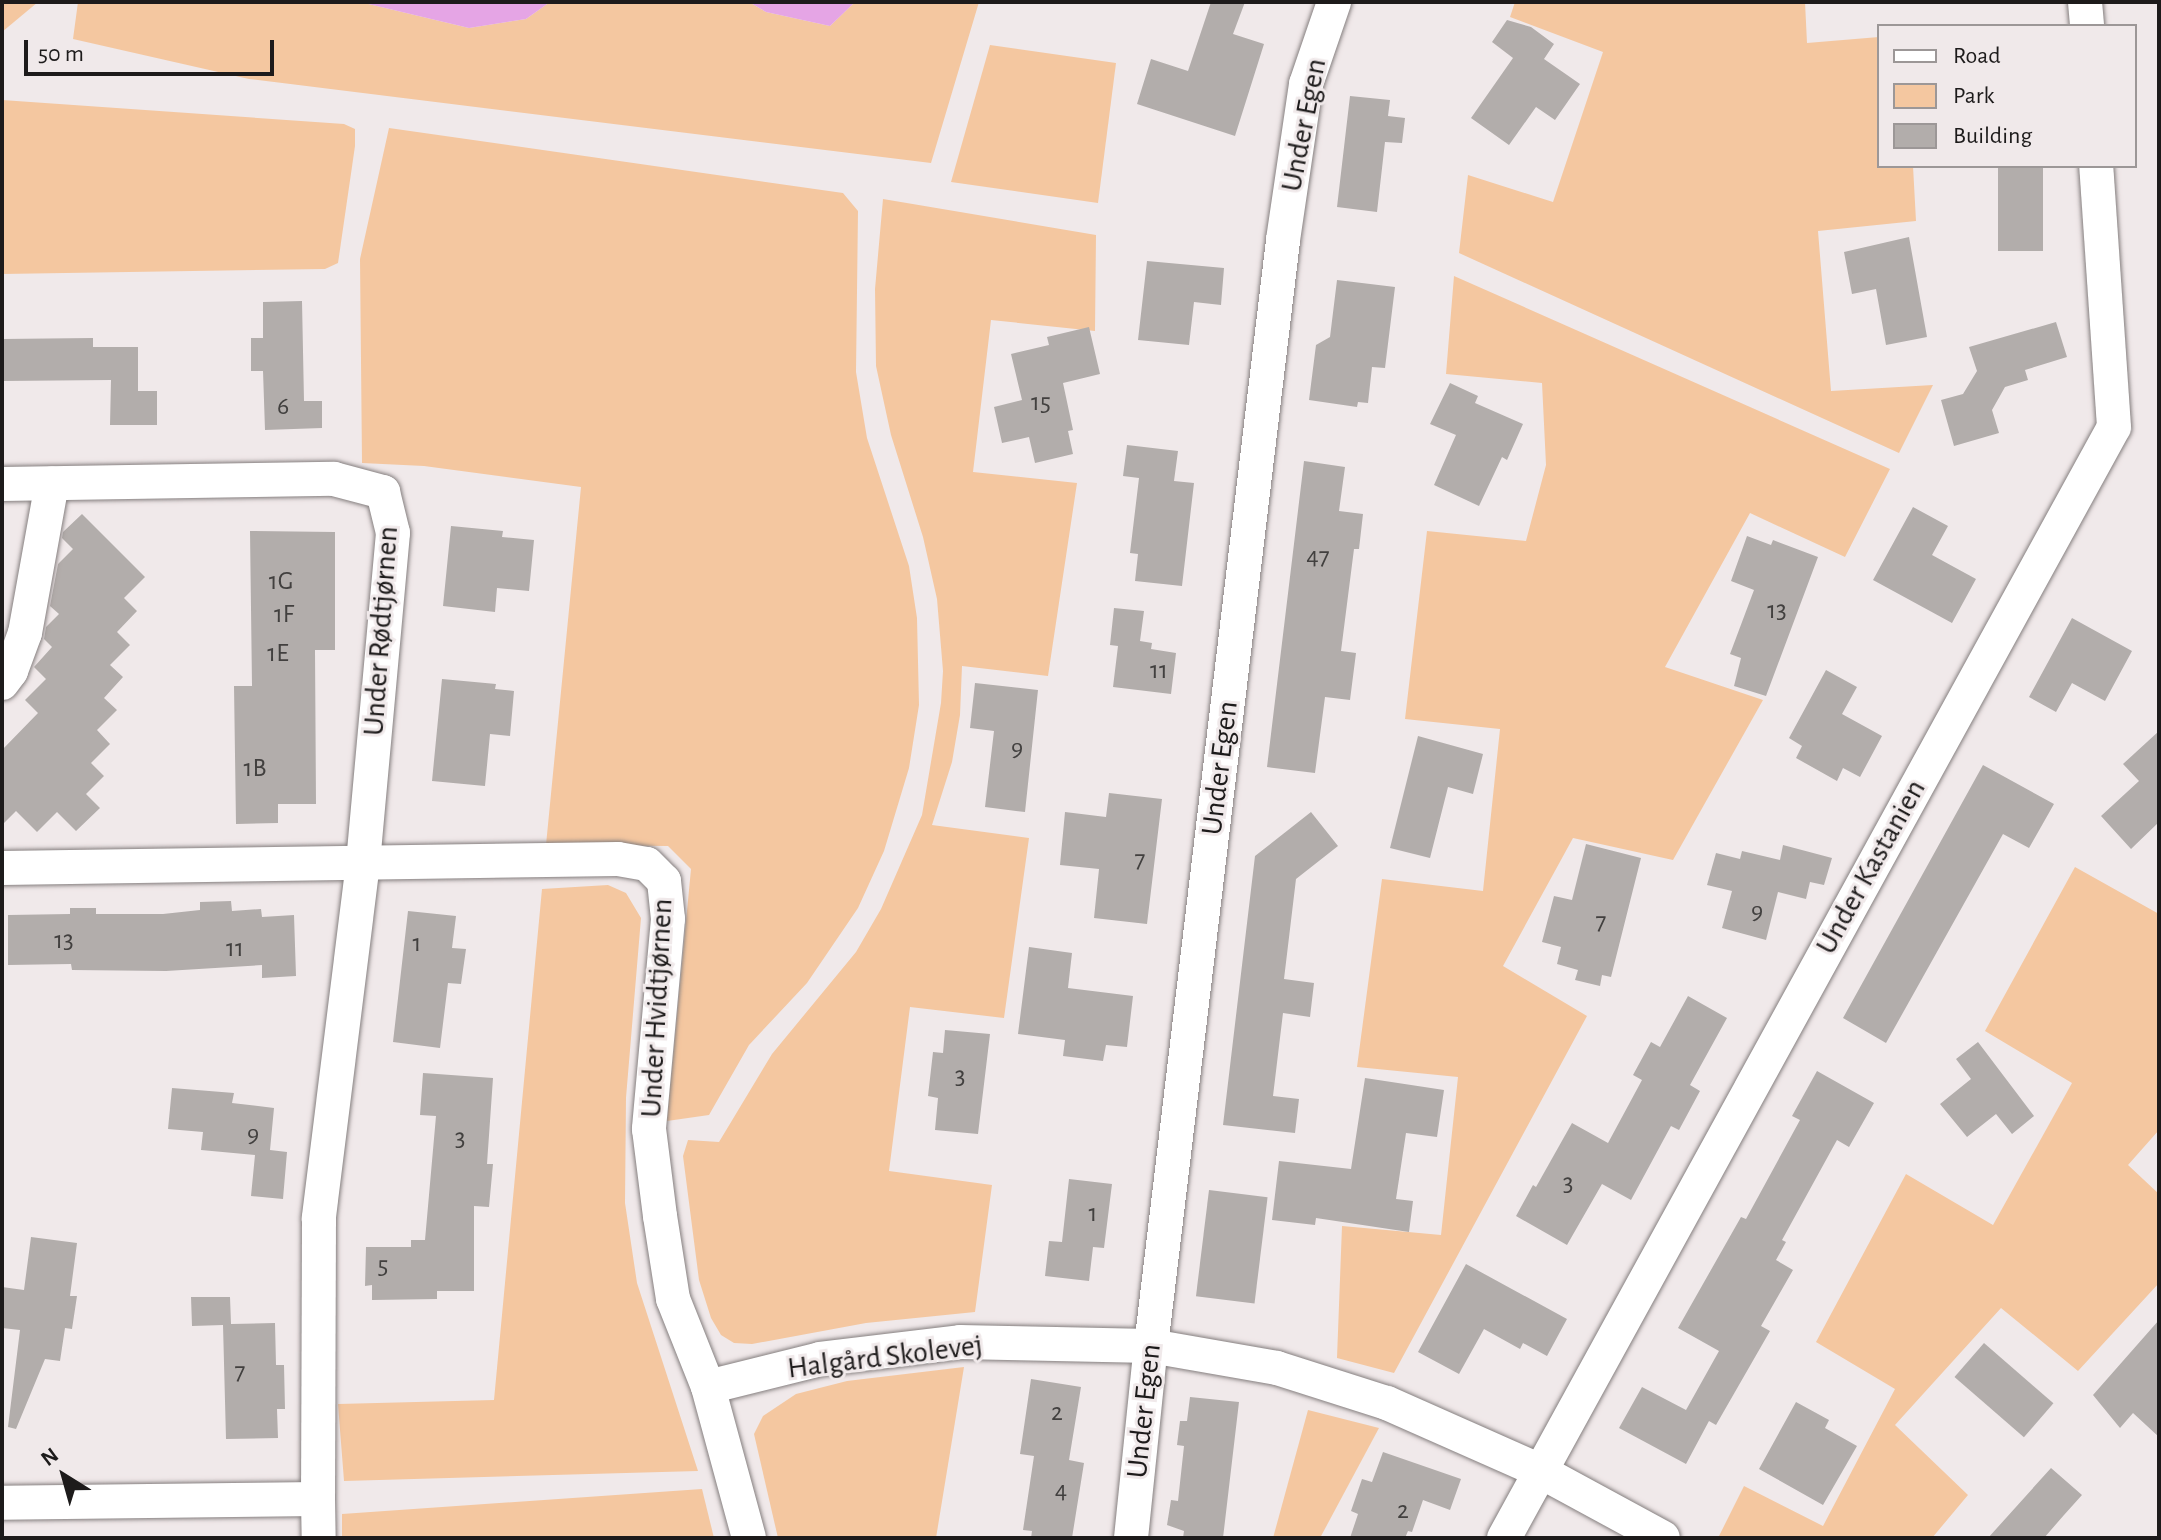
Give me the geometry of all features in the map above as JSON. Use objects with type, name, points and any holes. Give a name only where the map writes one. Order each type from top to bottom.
[{"type":"street","name":"Under Egen","points":[[1131,1538],[1151,1346],[1283,240],[1306,84],[1334,2]]},
{"type":"street","points":[[2085,2],[2087,24]]},
{"type":"street","name":"Under Kastanien","points":[[1504,1538],[1538,1470],[2114,427],[2096,168]]},
{"type":"street","name":"Under Rødtjørnen","points":[[2,484],[334,479],[383,492],[393,533],[363,863]]},
{"type":"street","points":[[2,683],[11,671],[25,633],[52,483]]},
{"type":"street","name":"Under Hvidtjørnen","points":[[2,868],[618,859],[647,864],[664,881],[668,919],[649,1129],[673,1299],[708,1387]]},
{"type":"street","points":[[319,1538],[319,1218],[363,863]]},
{"type":"street","name":"Halgård Skolevej","points":[[708,1387],[820,1359],[960,1342],[1151,1346],[1277,1368],[1387,1403],[1538,1470],[1663,1538]]},
{"type":"street","points":[[708,1387],[749,1538]]},
{"type":"street","points":[[2,1503],[318,1499]]},
{"type":"green space","points":[[2,2],[38,2],[2,32]]},
{"type":"green space","points":[[78,2],[360,2],[469,28],[526,19],[550,2],[749,2],[766,12],[830,26],[855,2],[979,2],[931,163],[249,79],[73,39]]},
{"type":"green space","points":[[1515,2],[1805,2],[1807,43],[1877,37],[1877,168],[1913,168],[1916,221],[1818,231],[1831,391],[1933,385],[1899,453],[1459,253],[1468,175],[1553,202],[1603,52],[1510,17]]},
{"type":"green space","points":[[990,45],[1116,63],[1098,203],[951,182]]},
{"type":"green space","points":[[2,100],[344,124],[355,129],[338,263],[325,269],[2,274]]},
{"type":"green space","points":[[389,128],[843,193],[858,211],[856,372],[867,438],[909,566],[917,618],[919,705],[909,768],[884,851],[858,908],[807,983],[749,1045],[709,1115],[667,1121],[691,869],[668,846],[546,845],[581,487],[424,466],[362,463],[360,259]]},
{"type":"green space","points":[[883,199],[1096,235],[1095,331],[991,320],[973,472],[1077,483],[1048,676],[962,666],[960,715],[952,762],[932,825],[1029,838],[1004,1018],[910,1007],[889,1171],[992,1185],[975,1312],[866,1323],[752,1344],[734,1343],[721,1335],[711,1318],[699,1280],[683,1156],[688,1140],[719,1142],[772,1054],[856,952],[881,909],[922,815],[941,703],[943,671],[937,599],[923,537],[891,435],[876,366],[875,289]]},
{"type":"green space","points":[[1454,276],[1890,469],[1845,557],[1750,513],[1665,667],[1763,700],[1673,860],[1573,838],[1503,966],[1587,1016],[1394,1373],[1337,1358],[1342,1226],[1441,1235],[1458,1077],[1357,1067],[1382,879],[1483,891],[1500,729],[1405,719],[1427,531],[1526,541],[1546,465],[1542,383],[1446,374]]},
{"type":"green space","points":[[2075,867],[2159,914],[2159,1130],[2128,1165],[2159,1194],[2159,1283],[2078,1371],[2001,1308],[1895,1425],[1968,1495],[1932,1538],[1722,1538],[1719,1536],[1744,1486],[1823,1526],[1895,1389],[1816,1342],[1906,1174],[1993,1225],[2072,1083],[1985,1031]]},
{"type":"green space","points":[[608,885],[626,893],[641,918],[626,1098],[625,1203],[637,1283],[698,1471],[344,1481],[338,1404],[494,1400],[542,889]]},
{"type":"green space","points":[[964,1367],[936,1538],[778,1538],[754,1434],[763,1416],[796,1394],[847,1381]]},
{"type":"green space","points":[[1308,1410],[1379,1428],[1320,1538],[1273,1538]]},
{"type":"green space","points":[[702,1489],[714,1538],[342,1538],[342,1514]]},
{"type":"shaded area","points":[[360,2],[550,2],[526,19],[469,28]]},
{"type":"shaded area","points":[[749,2],[855,2],[830,26],[766,12]]},
{"type":"building","points":[[1211,2],[1245,2],[1233,34],[1264,44],[1235,136],[1137,104],[1151,59],[1188,71]]},
{"type":"building","points":[[1507,20],[1531,27],[1554,44],[1544,59],[1580,84],[1555,120],[1536,107],[1509,145],[1471,118],[1513,58],[1492,42]]},
{"type":"building","points":[[1350,96],[1390,100],[1388,116],[1405,118],[1402,143],[1385,142],[1377,212],[1337,207]]},
{"type":"building","points":[[1998,168],[2043,168],[2043,251],[1998,251]]},
{"type":"building","points":[[1909,237],[1927,337],[1886,345],[1876,289],[1852,294],[1844,252]]},
{"type":"building","points":[[1147,261],[1224,268],[1221,305],[1194,302],[1189,345],[1138,340]]},
{"type":"building","points":[[1337,280],[1395,287],[1385,368],[1372,367],[1368,403],[1358,402],[1357,407],[1309,400],[1316,345],[1330,337]]},
{"type":"building","points":[[302,301],[304,401],[322,401],[322,428],[265,430],[263,371],[251,371],[251,338],[263,338],[263,302]]},
{"type":"building","points":[[2056,322],[2067,357],[2025,370],[2028,380],[2005,387],[1992,410],[1999,433],[1954,446],[1941,400],[1963,394],[1977,371],[1969,347]]},
{"type":"building","points":[[1089,327],[1100,374],[1063,383],[1073,430],[1068,431],[1073,454],[1035,463],[1029,437],[1002,443],[994,407],[1022,400],[1011,354],[1049,345],[1047,337]]},
{"type":"building","points":[[93,338],[93,347],[138,347],[138,391],[157,391],[157,425],[110,425],[111,380],[2,381],[2,339]]},
{"type":"building","points":[[1450,383],[1478,396],[1475,403],[1523,424],[1507,460],[1502,457],[1479,506],[1434,485],[1456,435],[1430,424]]},
{"type":"building","points":[[1127,445],[1178,451],[1174,481],[1194,483],[1182,586],[1135,581],[1138,554],[1130,553],[1139,478],[1123,476]]},
{"type":"building","points":[[1304,461],[1345,467],[1339,511],[1363,514],[1359,549],[1354,549],[1341,651],[1356,653],[1350,700],[1325,697],[1315,773],[1267,767]]},
{"type":"building","points":[[1913,507],[1948,526],[1932,555],[1976,579],[1952,623],[1873,580]]},
{"type":"building","points":[[82,514],[145,577],[124,598],[137,611],[117,632],[130,645],[110,665],[123,677],[104,698],[117,710],[97,730],[110,744],[91,763],[104,776],[86,794],[100,808],[76,831],[57,812],[37,832],[16,811],[2,825],[2,750],[38,713],[25,700],[46,679],[34,667],[52,647],[44,639],[46,627],[59,614],[50,606],[58,564],[73,549],[62,538],[63,532]]},
{"type":"building","points":[[451,526],[503,531],[502,537],[534,540],[529,591],[497,588],[495,612],[443,606]]},
{"type":"building","points":[[250,531],[335,532],[335,650],[315,650],[316,804],[278,804],[278,823],[236,824],[234,686],[252,686]]},
{"type":"building","points":[[1747,536],[1771,545],[1773,540],[1818,557],[1766,696],[1734,686],[1741,658],[1730,654],[1754,590],[1731,581]]},
{"type":"building","points":[[1114,608],[1144,611],[1140,641],[1152,643],[1151,649],[1176,653],[1171,694],[1113,687],[1118,646],[1110,645]]},
{"type":"building","points":[[2072,618],[2132,651],[2105,701],[2072,683],[2056,712],[2029,697]]},
{"type":"building","points":[[1826,670],[1857,687],[1842,714],[1882,736],[1860,777],[1843,768],[1837,781],[1796,758],[1802,746],[1789,738]]},
{"type":"building","points":[[442,679],[496,684],[495,689],[514,691],[510,736],[490,734],[485,786],[432,781]]},
{"type":"building","points":[[975,683],[1038,690],[1025,812],[985,807],[994,731],[970,728]]},
{"type":"building","points":[[2159,731],[2159,822],[2131,849],[2101,816],[2139,781],[2123,764]]},
{"type":"building","points":[[1418,736],[1483,754],[1473,794],[1448,787],[1430,858],[1390,848]]},
{"type":"building","points":[[1983,765],[2054,804],[2029,848],[2003,834],[1886,1043],[1843,1018]]},
{"type":"building","points":[[1109,793],[1162,799],[1147,924],[1094,918],[1099,869],[1060,865],[1065,812],[1106,817]]},
{"type":"building","points":[[1311,812],[1338,846],[1296,879],[1284,979],[1314,983],[1310,1017],[1283,1013],[1273,1096],[1299,1099],[1295,1133],[1223,1125],[1255,856]]},
{"type":"building","points":[[1586,844],[1641,858],[1611,977],[1602,975],[1600,986],[1575,980],[1578,970],[1557,964],[1561,947],[1542,942],[1554,896],[1572,900]]},
{"type":"building","points":[[1783,845],[1832,858],[1824,885],[1810,882],[1806,899],[1778,892],[1766,940],[1722,928],[1732,891],[1707,885],[1716,853],[1740,859],[1742,851],[1780,860]]},
{"type":"building","points":[[231,901],[232,911],[261,909],[262,917],[294,915],[296,976],[262,978],[262,965],[166,971],[72,970],[71,964],[8,965],[8,915],[70,914],[70,908],[96,908],[96,914],[163,914],[200,910],[200,902]]},
{"type":"building","points":[[408,911],[456,916],[452,948],[466,949],[461,984],[448,983],[440,1048],[393,1042]]},
{"type":"building","points":[[1029,947],[1072,953],[1068,988],[1133,996],[1127,1047],[1106,1045],[1103,1061],[1063,1056],[1065,1040],[1018,1034]]},
{"type":"building","points":[[1688,996],[1727,1018],[1690,1085],[1700,1091],[1679,1130],[1671,1126],[1631,1200],[1602,1184],[1567,1245],[1516,1216],[1572,1123],[1608,1143],[1642,1080],[1633,1075],[1651,1042],[1660,1047]]},
{"type":"building","points":[[945,1030],[990,1034],[978,1134],[935,1130],[938,1098],[928,1096],[933,1052],[943,1053]]},
{"type":"building","points":[[1978,1042],[2034,1116],[2012,1134],[1996,1114],[1967,1137],[1940,1104],[1971,1079],[1956,1059]]},
{"type":"building","points":[[1817,1071],[1874,1103],[1849,1147],[1837,1140],[1782,1240],[1786,1242],[1776,1260],[1793,1270],[1761,1326],[1770,1331],[1716,1425],[1709,1421],[1686,1464],[1619,1428],[1642,1387],[1686,1410],[1719,1351],[1678,1328],[1741,1217],[1746,1219],[1800,1120],[1792,1116]]},
{"type":"building","points":[[423,1073],[493,1078],[487,1164],[493,1164],[489,1207],[474,1206],[474,1291],[437,1291],[437,1299],[372,1300],[372,1285],[365,1286],[366,1247],[411,1247],[411,1240],[425,1240],[436,1116],[420,1115]]},
{"type":"building","points":[[1365,1078],[1444,1090],[1437,1137],[1406,1133],[1396,1199],[1413,1201],[1409,1232],[1316,1218],[1315,1225],[1272,1220],[1279,1161],[1351,1169]]},
{"type":"building","points":[[172,1088],[234,1093],[232,1103],[274,1108],[270,1150],[287,1152],[283,1199],[251,1196],[255,1155],[201,1150],[203,1132],[168,1129]]},
{"type":"building","points":[[1069,1179],[1112,1184],[1104,1248],[1093,1247],[1089,1281],[1045,1276],[1049,1241],[1062,1242]]},
{"type":"building","points":[[1209,1190],[1268,1197],[1255,1303],[1196,1296]]},
{"type":"building","points":[[31,1237],[77,1243],[70,1296],[77,1296],[72,1329],[65,1328],[60,1361],[45,1359],[16,1429],[8,1427],[20,1330],[2,1328],[2,1287],[24,1290]]},
{"type":"building","points":[[1466,1264],[1567,1319],[1547,1356],[1523,1343],[1520,1349],[1484,1329],[1459,1374],[1418,1352]]},
{"type":"building","points":[[191,1297],[230,1297],[231,1324],[275,1323],[276,1365],[284,1365],[285,1409],[277,1409],[278,1438],[226,1439],[223,1325],[192,1326]]},
{"type":"building","points":[[2159,1320],[2159,1437],[2133,1413],[2120,1428],[2093,1395]]},
{"type":"building","points":[[1984,1343],[2053,1403],[2024,1437],[1954,1377]]},
{"type":"building","points":[[1031,1379],[1081,1387],[1069,1460],[1084,1463],[1072,1538],[1031,1538],[1032,1531],[1023,1530],[1034,1456],[1020,1454]]},
{"type":"building","points":[[1190,1397],[1239,1402],[1223,1538],[1183,1538],[1184,1531],[1167,1525],[1171,1500],[1178,1501],[1184,1446],[1177,1445],[1180,1421],[1187,1421]]},
{"type":"building","points":[[1796,1402],[1829,1420],[1825,1428],[1857,1446],[1823,1505],[1759,1469]]},
{"type":"building","points":[[1383,1452],[1461,1479],[1450,1510],[1423,1500],[1412,1532],[1408,1531],[1405,1538],[1350,1538],[1358,1514],[1351,1511],[1362,1479],[1372,1482]]},
{"type":"building","points":[[2051,1468],[2082,1495],[2044,1538],[1988,1538]]}]
